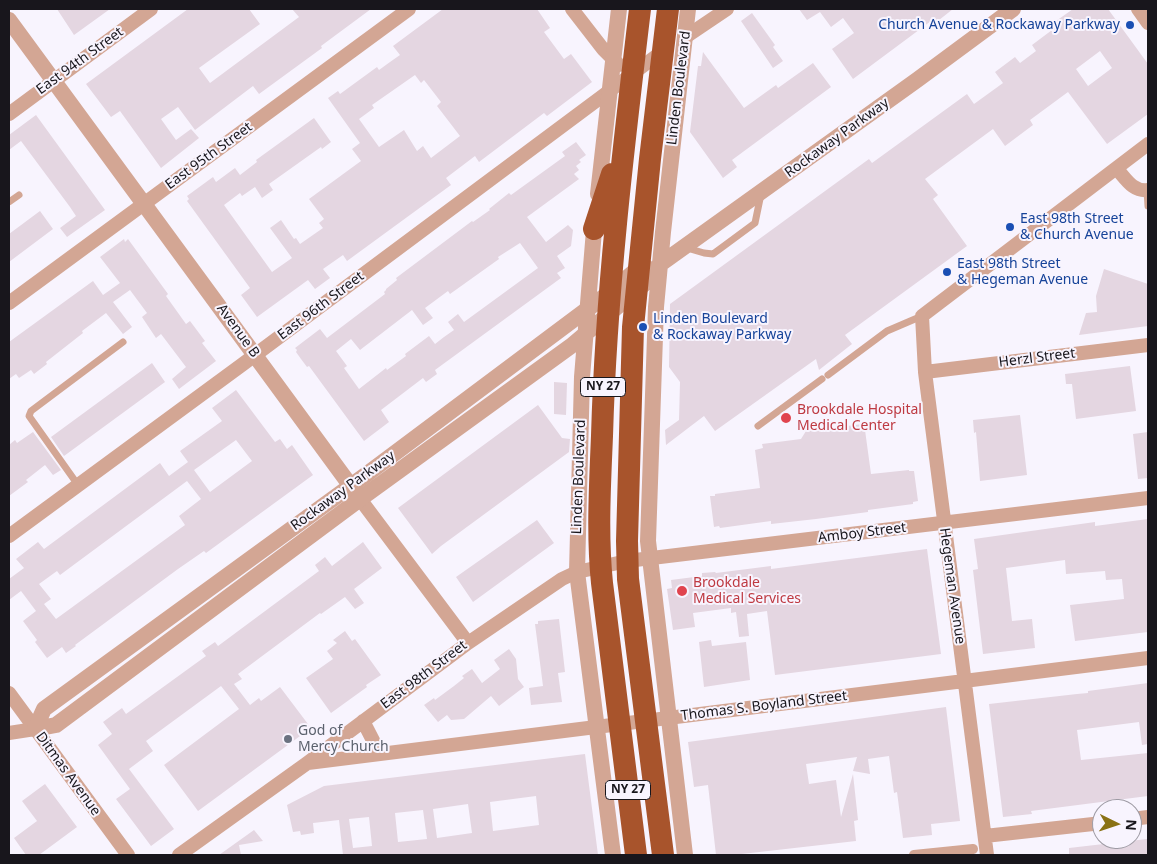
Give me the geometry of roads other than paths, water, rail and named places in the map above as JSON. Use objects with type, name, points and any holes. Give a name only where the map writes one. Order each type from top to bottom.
[{"type":"highway","name":"Linden Boulevard","points":[[636,855],[599,544],[604,370],[597,312],[609,293],[640,9]]},
{"type":"highway","name":"Linden Boulevard","points":[[663,855],[657,719],[627,561],[633,328],[637,290],[650,266],[650,159],[668,9]]},
{"type":"highway","points":[[594,228],[625,135]]},
{"type":"street","name":"East 94th Street","points":[[9,114],[151,9]]},
{"type":"street","name":"East 95th Street","points":[[9,304],[409,9]]},
{"type":"street","points":[[572,9],[614,62],[632,74]]},
{"type":"street","name":"Linden Boulevard","points":[[597,312],[594,228],[619,9]]},
{"type":"street","name":"Linden Boulevard","points":[[685,855],[657,719],[648,539],[654,333],[650,266],[688,9]]},
{"type":"street","points":[[684,38],[727,9]]},
{"type":"street","name":"Rockaway Parkway","points":[[609,293],[650,266],[684,247],[1013,9]]},
{"type":"street","points":[[1138,9],[1148,23]]},
{"type":"street","name":"Avenue B","points":[[9,20],[360,499],[468,643]]},
{"type":"street","name":"East 96th Street","points":[[9,536],[663,51]]},
{"type":"street","points":[[922,316],[1118,169],[1148,144]]},
{"type":"street","points":[[1118,169],[1133,188],[1142,191],[1148,190]]},
{"type":"street","name":"Rockaway Parkway","points":[[35,729],[44,709],[350,485],[597,312],[637,290]]},
{"type":"street","name":"Rockaway Parkway","points":[[9,734],[56,725],[585,334],[597,312]]},
{"type":"street","name":"Hegeman Avenue","points":[[922,316],[925,372],[987,855]]},
{"type":"street","name":"Linden Boulevard","points":[[585,334],[582,377],[577,572],[613,855]]},
{"type":"street","name":"Herzl Street","points":[[925,372],[1148,345]]},
{"type":"street","name":"Amboy Street","points":[[577,572],[649,558],[1148,498]]},
{"type":"street","name":"East 98th Street","points":[[179,855],[306,764],[468,643],[562,579],[577,572]]},
{"type":"street","name":"Thomas S. Boyland Street","points":[[306,764],[1148,658]]},
{"type":"street","name":"Ditmas Avenue","points":[[9,693],[128,855]]},
{"type":"street","points":[[363,721],[380,754]]},
{"type":"street","points":[[985,836],[1092,824]]},
{"type":"street","points":[[914,855],[972,849]]},
{"type":"lane","points":[[1148,190],[1148,206]]},
{"type":"lane","points":[[684,247],[713,254],[756,223],[761,192]]},
{"type":"lane","points":[[9,202],[19,194]]},
{"type":"lane","points":[[758,426],[887,331],[922,316]]},
{"type":"lane","points":[[78,485],[29,416],[30,411],[123,342]]},
{"type":"place","name":"Church Avenue & Rockaway Parkway","points":[[1130,25]]},
{"type":"place","name":"East 98th Street & Church Avenue","points":[[1010,227]]},
{"type":"place","name":"East 98th Street & Hegeman Avenue","points":[[947,272]]},
{"type":"place","name":"Linden Boulevard & Rockaway Parkway","points":[[643,327]]},
{"type":"place","name":"Brookdale Hospital Medical Center","points":[[786,418]]},
{"type":"place","name":"Brookdale Medical Services","points":[[682,591]]},
{"type":"place","name":"God of Mercy Church","points":[[288,739]]}]
